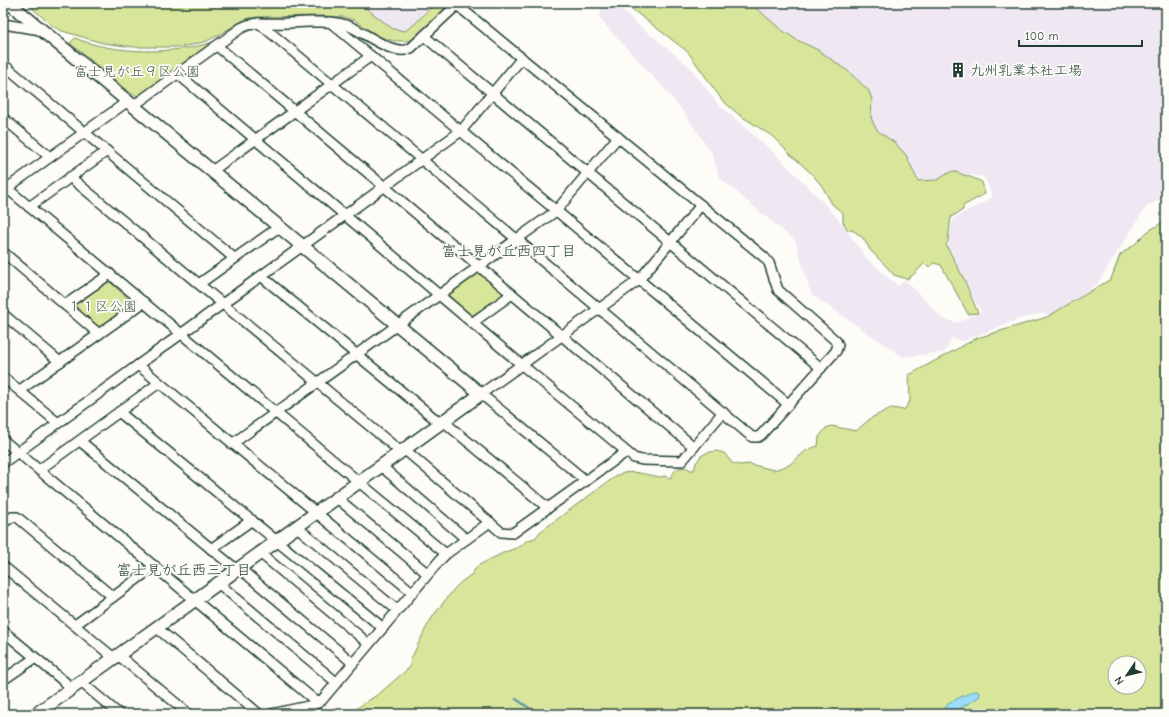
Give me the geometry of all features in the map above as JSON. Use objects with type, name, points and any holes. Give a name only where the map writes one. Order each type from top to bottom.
[{"type":"street","points":[[9,3],[586,481]]},
{"type":"street","points":[[259,24],[752,436],[758,437],[821,368],[838,348],[838,345],[836,341],[778,290],[769,264],[764,257],[458,4],[408,49],[397,50],[386,46],[350,26],[337,22],[259,24],[245,26],[178,74],[84,132],[4,188],[144,302],[446,554]]},
{"type":"street","points":[[330,22],[788,404]]},
{"type":"street","points":[[3,24],[42,31]]},
{"type":"street","points":[[424,36],[821,368]]},
{"type":"street","points":[[217,46],[694,447]]},
{"type":"street","points":[[212,171],[371,56]]},
{"type":"street","points":[[3,463],[461,131],[522,58]]},
{"type":"street","points":[[3,64],[234,258]]},
{"type":"street","points":[[178,74],[634,458],[642,460],[682,461],[723,412]]},
{"type":"street","points":[[3,118],[50,157]]},
{"type":"street","points":[[232,444],[556,211],[618,137]]},
{"type":"street","points":[[29,207],[107,151]]},
{"type":"street","points":[[70,177],[222,304],[501,532],[513,533],[626,452]]},
{"type":"street","points":[[41,713],[76,685],[639,280],[701,205]]},
{"type":"street","points":[[199,284],[279,227]]},
{"type":"street","points":[[3,252],[100,334]]},
{"type":"street","points":[[65,305],[110,274]]},
{"type":"street","points":[[261,276],[548,508]]},
{"type":"street","points":[[472,323],[512,294]]},
{"type":"street","points":[[20,390],[144,302]]},
{"type":"street","points":[[3,314],[60,362]]},
{"type":"street","points":[[138,365],[412,592]]},
{"type":"street","points":[[3,376],[58,422]]},
{"type":"street","points":[[39,470],[159,383]]},
{"type":"street","points":[[119,412],[383,628]]},
{"type":"street","points":[[3,440],[318,703]]},
{"type":"street","points":[[80,441],[353,663]]},
{"type":"street","points":[[381,466],[466,539]]},
{"type":"street","points":[[337,498],[428,574]]},
{"type":"street","points":[[3,523],[12,517],[17,517],[113,597]]},
{"type":"street","points":[[212,549],[252,520]]},
{"type":"street","points":[[271,714],[305,707],[318,703],[322,700],[412,592],[446,554],[490,522]]},
{"type":"street","points":[[297,527],[397,610]]},
{"type":"street","points":[[260,553],[369,644]]},
{"type":"street","points":[[3,566],[75,625],[189,714]]},
{"type":"street","points":[[75,625],[155,566]]},
{"type":"street","points":[[218,584],[336,682]]},
{"type":"street","points":[[157,628],[259,714]]},
{"type":"street","points":[[3,631],[35,658],[119,714]]},
{"type":"street","points":[[3,680],[35,658]]},
{"type":"shaded area","points":[[359,3],[437,3],[415,24],[405,31],[393,29]]},
{"type":"shaded area","points":[[600,3],[615,3],[637,24],[689,66],[719,105],[775,154],[821,200],[842,224],[866,258],[898,286],[905,280],[942,318],[957,323],[981,312],[948,248],[951,226],[954,218],[993,197],[984,177],[952,171],[937,180],[919,180],[906,155],[895,143],[878,130],[873,123],[871,117],[871,95],[869,91],[849,72],[818,50],[797,40],[780,29],[749,3],[1166,3],[1166,190],[1162,198],[1146,207],[1097,284],[1054,315],[1039,314],[1019,319],[963,341],[951,338],[945,352],[903,357],[811,294],[795,240],[719,177],[713,155],[687,117],[671,96],[599,18],[601,10]]},
{"type":"green space","points":[[26,3],[359,3],[393,29],[405,31],[415,24],[437,3],[453,3],[410,41],[395,41],[386,39],[354,20],[343,17],[255,17],[245,19],[217,36],[196,44],[180,47],[133,47],[103,43],[62,31],[54,27]]},
{"type":"green space","points":[[627,3],[749,3],[780,29],[797,40],[818,50],[849,72],[869,91],[872,100],[871,117],[873,123],[878,131],[895,143],[906,155],[918,181],[937,180],[952,171],[982,182],[985,194],[963,206],[963,210],[951,217],[948,241],[946,245],[964,279],[978,313],[968,314],[941,265],[934,263],[929,267],[925,263],[907,279],[894,275],[871,251],[863,238],[854,231],[847,229],[843,222],[843,213],[832,204],[822,186],[811,173],[772,136],[738,114],[722,100],[688,52],[633,10]]},
{"type":"green space","name":"富士見が丘９区公園","points":[[75,38],[107,47],[143,51],[180,49],[213,42],[214,44],[138,96],[130,93],[70,43]]},
{"type":"green space","points":[[1166,220],[1166,714],[1134,714],[1134,712],[1133,714],[348,714],[380,693],[410,667],[411,659],[433,616],[454,589],[472,574],[477,566],[521,546],[526,541],[535,538],[541,531],[616,476],[627,472],[632,472],[671,478],[676,469],[685,467],[694,470],[696,463],[701,456],[706,453],[716,451],[724,453],[732,463],[739,465],[749,464],[774,470],[789,465],[807,450],[818,446],[819,437],[826,428],[831,426],[856,431],[871,418],[891,408],[904,410],[910,401],[909,375],[977,338],[1047,317],[1111,279],[1120,255],[1135,244],[1147,232]]},
{"type":"green space","points":[[477,273],[480,273],[504,293],[504,295],[473,315],[470,315],[447,293]]},
{"type":"green space","name":"１１区公園","points":[[105,282],[110,282],[133,303],[133,305],[100,328],[72,305]]},
{"type":"water","points":[[977,691],[980,694],[979,697],[951,714],[946,712],[945,708],[950,702]]},
{"type":"waterway","points":[[516,699],[535,712],[547,714]]},
{"type":"place","name":"九州乳業本社工場","points":[[958,70]]},
{"type":"district","name":"富士見が丘西四丁目","points":[[509,251]]},
{"type":"district","name":"富士見が丘西三丁目","points":[[184,570]]}]
